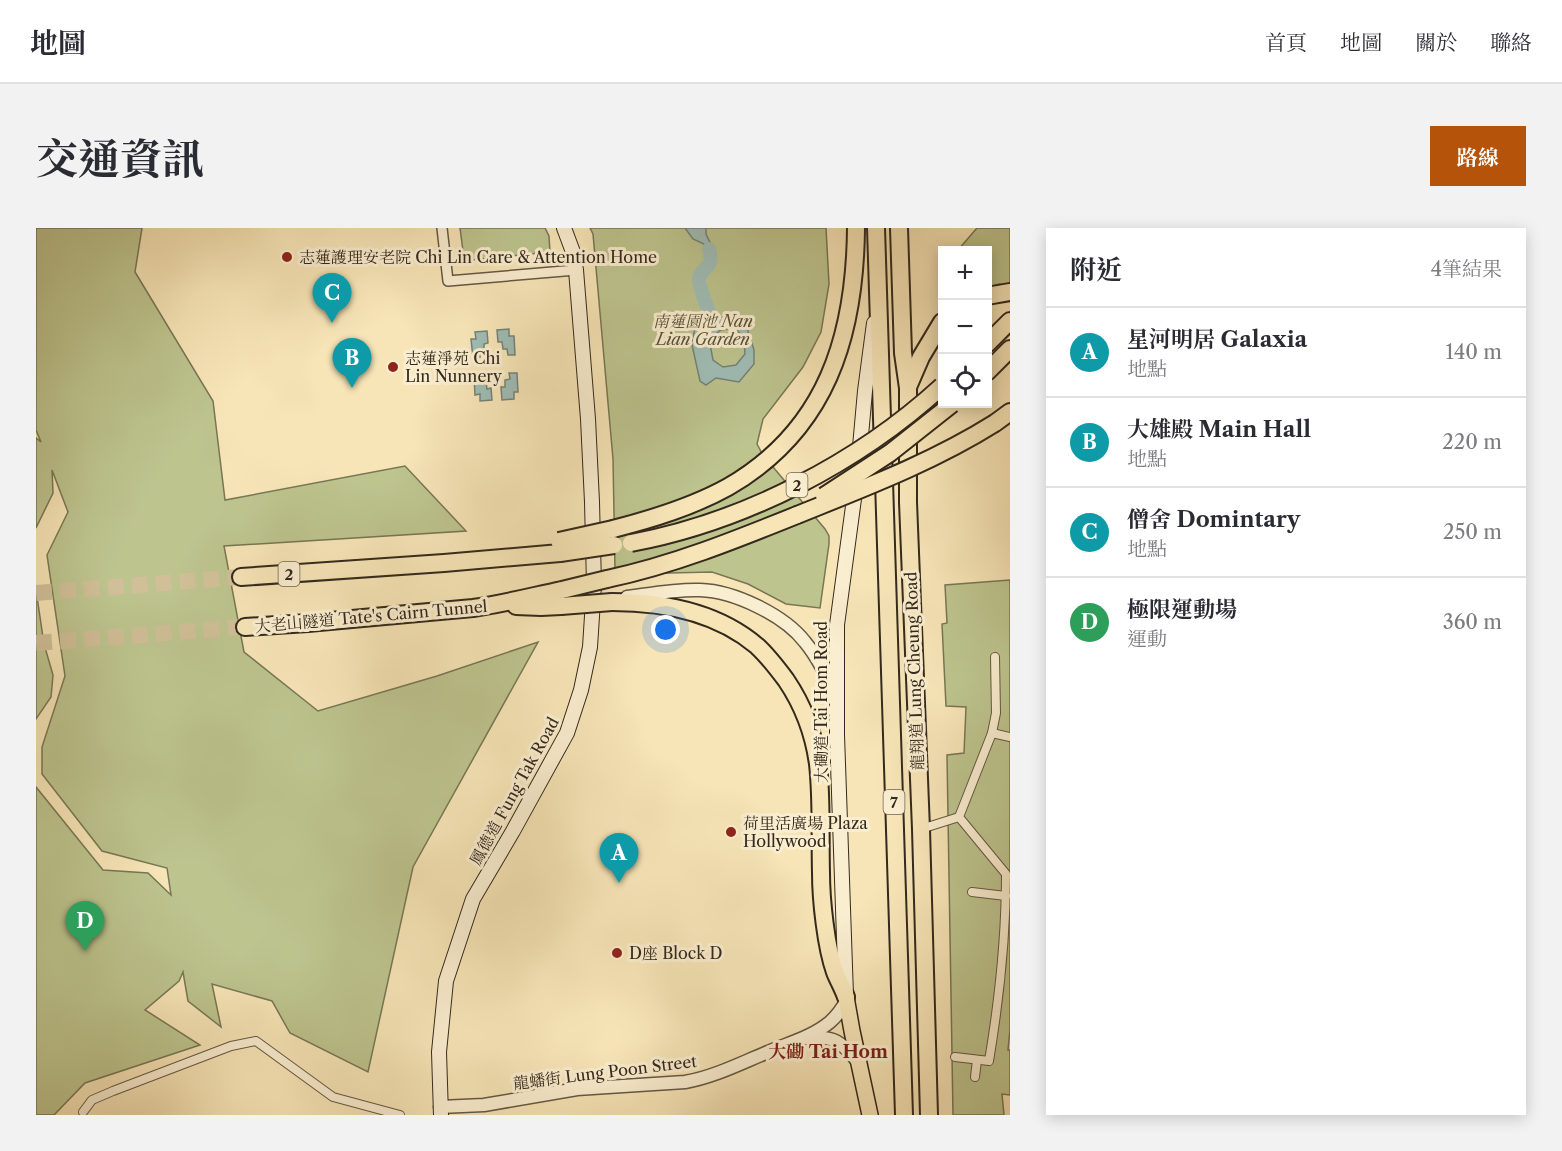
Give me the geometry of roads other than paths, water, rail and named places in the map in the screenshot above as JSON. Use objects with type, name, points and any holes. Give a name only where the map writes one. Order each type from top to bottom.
[{"type":"highway","points":[[848,228],[856,256]]},
{"type":"highway","points":[[560,547],[679,509],[715,493],[764,462],[782,445],[805,418],[825,387],[841,346],[849,317],[856,256],[856,228]]},
{"type":"highway","name":"龍翔道 Lung Cheung Road","points":[[876,228],[904,1115]]},
{"type":"highway","name":"龍翔道 Lung Cheung Road","points":[[899,228],[903,353],[908,388],[908,502],[929,1115]]},
{"type":"highway","points":[[992,295],[1010,292]]},
{"type":"highway","points":[[992,339],[1010,321]]},
{"type":"highway","points":[[908,388],[921,357],[938,329]]},
{"type":"highway","points":[[992,367],[1010,349]]},
{"type":"highway","name":"2","points":[[241,577],[517,557],[560,547],[614,546],[663,536],[730,516],[797,486],[862,447],[920,406],[938,390]]},
{"type":"highway","name":"2","points":[[562,598],[696,555],[797,515],[890,453],[947,408]]},
{"type":"highway","points":[[797,515],[879,482],[944,452],[1010,412]]},
{"type":"highway","points":[[562,598],[655,604],[707,617],[752,641],[768,657],[790,686],[807,723],[815,749],[819,781],[821,876],[825,921],[835,971],[847,998]]},
{"type":"highway","name":"大老山隧道 Tate's Cairn Tunnel","points":[[244,627],[500,604],[541,608],[562,598]]},
{"type":"main road","name":"鳳德道 Fung Tak Road","points":[[441,1111],[439,1052],[446,981],[473,899],[567,733],[581,690],[590,647],[594,560],[590,463],[576,270],[573,252],[564,228]]},
{"type":"main road","name":"大磡道 Tai Hom Road","points":[[870,1115],[847,998],[836,698],[837,625],[854,503],[878,289]]},
{"type":"street","points":[[442,228],[448,281],[576,270]]},
{"type":"street","points":[[593,600],[699,590],[719,592],[741,599],[765,611],[804,640],[821,665],[836,698]]},
{"type":"street","points":[[921,830],[958,817],[992,733],[996,713],[995,657]]},
{"type":"street","points":[[992,733],[1010,737]]},
{"type":"street","points":[[955,1056],[989,1061],[1006,914],[1006,873],[958,817]]},
{"type":"street","points":[[972,892],[1006,896]]},
{"type":"street","name":"龍蟠街 Lung Poon Street","points":[[441,1111],[577,1089],[698,1080],[803,1039],[831,1022],[847,998]]},
{"type":"street","name":"龍蟠街 Lung Poon Street","points":[[803,1039],[835,1040],[859,1062]]},
{"type":"street","points":[[83,1112],[92,1100],[112,1090],[231,1046],[256,1041],[333,1097],[400,1115]]},
{"type":"street","points":[[975,1077],[977,1060]]},
{"type":"water","points":[[685,228],[706,228],[706,234],[713,249],[707,250],[704,244],[693,239]]},
{"type":"water","points":[[709,312],[719,318],[730,315],[747,328],[754,350],[754,364],[739,382],[716,378],[706,385],[700,381],[692,345],[696,321]],"holes":[[[735,328],[744,338],[745,354],[736,365],[723,367],[713,360],[710,344],[712,337],[721,330]]]},
{"type":"water","points":[[509,329],[509,336],[514,336],[515,355],[508,355],[507,349],[503,349],[502,342],[498,342],[497,330]]},
{"type":"water","points":[[487,331],[488,343],[484,344],[484,350],[479,350],[480,357],[473,358],[471,339],[476,339],[475,332]]},
{"type":"water","points":[[509,373],[517,373],[518,392],[514,392],[514,399],[502,400],[501,387],[505,387],[505,380],[510,379]]},
{"type":"water","points":[[481,375],[482,382],[486,382],[487,389],[491,388],[492,400],[480,401],[480,394],[475,395],[474,376]]},
{"type":"waterway","points":[[709,249],[710,261],[700,275],[699,282],[709,312]]},
{"type":"tunnel","points":[[36,593],[241,577]]},
{"type":"tunnel","points":[[36,643],[245,627]]},
{"type":"place","name":"志蓮護理安老院 Chi Lin Care & Attention Home","points":[[287,257]]},
{"type":"place","name":"僧舍 Domintary","points":[[332,323]]},
{"type":"place","name":"志蓮淨苑 Chi Lin Nunnery","points":[[393,367]]},
{"type":"place","name":"大雄殿 Main Hall","points":[[352,388]]},
{"type":"place","name":"荷里活廣場 Plaza Hollywood","points":[[731,832]]},
{"type":"place","name":"星河明居 Galaxia","points":[[619,883]]},
{"type":"place","name":"極限運動場","points":[[85,951]]},
{"type":"place","name":"D座 Block D","points":[[617,953]]},
{"type":"district","name":"大磡 Tai Hom","points":[[828,1052]]},
{"type":"park label","name":"南蓮園池 Nan Lian Garden","points":[[703,330]]}]
